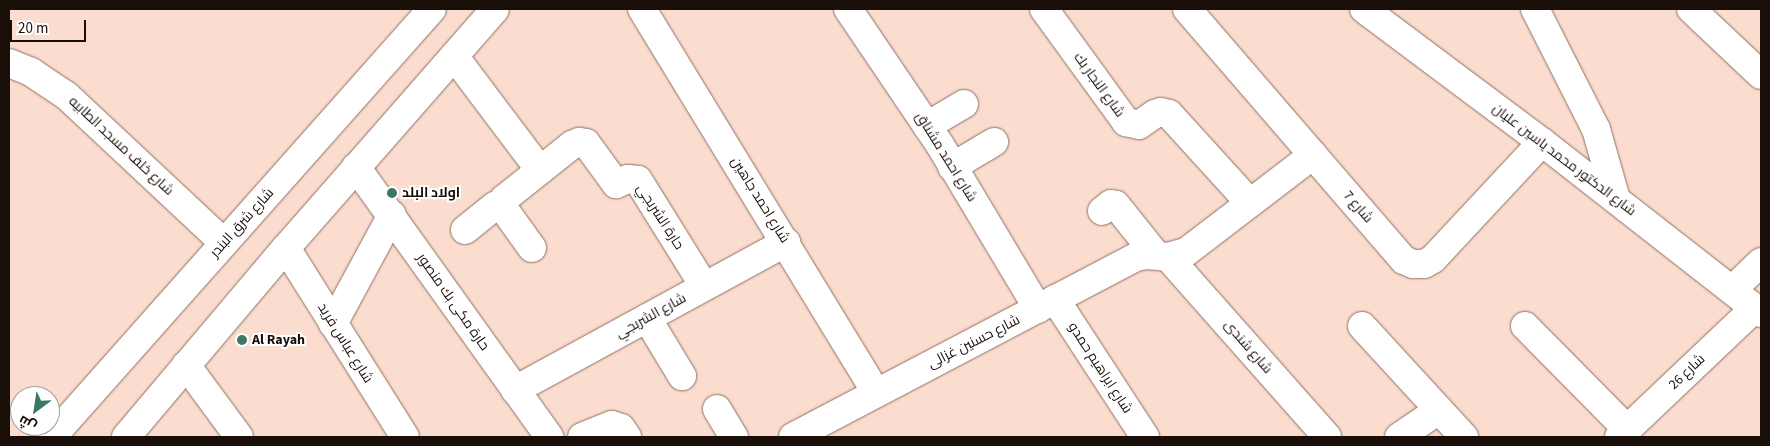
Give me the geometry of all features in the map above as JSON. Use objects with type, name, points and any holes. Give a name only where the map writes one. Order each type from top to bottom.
[{"type":"street","name":"شارع شرق البندر","points":[[52,437],[432,9]]},
{"type":"street","points":[[126,437],[286,248],[495,9]]},
{"type":"street","name":"شارع احمد جاهين","points":[[642,9],[876,392]]},
{"type":"street","name":"شارع احمد مشناق","points":[[848,9],[927,126],[952,167],[1046,304]]},
{"type":"street","name":"شارع النجار بك","points":[[1044,9],[1126,122],[1139,125],[1155,114],[1162,112],[1168,114],[1250,202]]},
{"type":"street","name":"شارع 7","points":[[1187,9],[1404,260],[1413,264],[1424,264],[1433,259],[1542,142]]},
{"type":"street","name":"شارع الدكتور محمد ياسين عليان","points":[[1364,9],[1542,142],[1758,310]]},
{"type":"street","points":[[1535,9],[1596,129],[1616,199]]},
{"type":"street","points":[[1691,9],[1761,75]]},
{"type":"street","points":[[454,56],[540,170]]},
{"type":"street","name":"شارع خلف مسجد الطابيه","points":[[9,63],[37,76],[67,96],[224,243]]},
{"type":"street","points":[[927,126],[964,104]]},
{"type":"street","name":"حارة الشربجي","points":[[465,230],[495,206],[503,204],[508,195],[572,145],[579,142],[586,144],[616,184],[628,179],[638,180],[704,286]]},
{"type":"street","points":[[952,167],[994,142]]},
{"type":"street","points":[[1162,256],[1186,252],[1313,154]]},
{"type":"street","name":"حارة مكى بك منصور","points":[[356,167],[549,437]]},
{"type":"street","points":[[503,204],[532,248]]},
{"type":"street","name":"شارع شندى","points":[[1102,211],[1111,204],[1116,205],[1327,437]]},
{"type":"street","points":[[334,324],[392,215]]},
{"type":"street","name":"شارع الشربجي","points":[[515,390],[786,242]]},
{"type":"street","name":"شارع عباس فريد","points":[[286,248],[405,437]]},
{"type":"street","name":"شارع حسنين غزالى","points":[[793,437],[1136,256],[1162,256]]},
{"type":"street","points":[[1732,290],[1761,262]]},
{"type":"street","name":"شارع ابراهيم حمدو","points":[[1046,304],[1146,437]]},
{"type":"street","name":"شارع 26","points":[[1623,433],[1758,310]]},
{"type":"street","points":[[646,318],[682,376]]},
{"type":"street","points":[[1362,326],[1464,437]]},
{"type":"street","points":[[1525,326],[1623,433]]},
{"type":"street","points":[[186,365],[239,437]]},
{"type":"street","points":[[716,408],[734,437]]},
{"type":"street","points":[[1399,437],[1439,410]]},
{"type":"street","points":[[582,437],[612,425],[621,428],[627,437]]},
{"type":"place","name":"اولاد البلد","points":[[392,193]]},
{"type":"place","name":"Al Rayah","points":[[242,340]]}]
